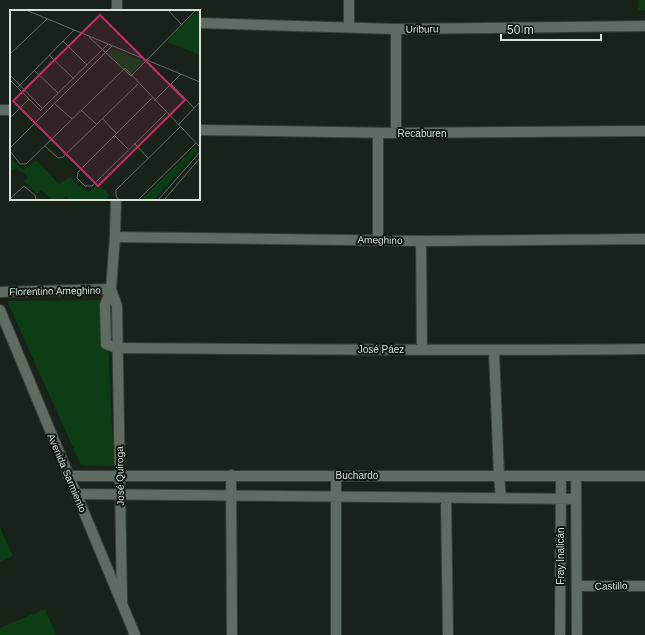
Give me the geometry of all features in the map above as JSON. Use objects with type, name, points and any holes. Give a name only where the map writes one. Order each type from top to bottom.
[{"type":"street","points":[[349,27],[350,0]]},
{"type":"street","name":"Uriburu","points":[[200,23],[396,29],[645,26]]},
{"type":"street","points":[[396,29],[396,133]]},
{"type":"street","name":"Recaburen","points":[[200,130],[378,133],[645,131]]},
{"type":"street","points":[[378,133],[378,240]]},
{"type":"street","points":[[116,200],[111,290],[106,305],[106,344],[117,348]]},
{"type":"street","name":"Ameghino","points":[[115,237],[421,241],[645,239]]},
{"type":"street","points":[[421,241],[422,350]]},
{"type":"street","name":"Florentino Ameghino","points":[[0,292],[111,290]]},
{"type":"street","name":"Avenida Sarmiento","points":[[0,310],[135,635]]},
{"type":"street","name":"José Páez","points":[[117,348],[494,351],[645,349]]},
{"type":"street","name":"José Quiroga","points":[[117,348],[121,475],[122,603]]},
{"type":"street","points":[[494,351],[501,498]]},
{"type":"street","points":[[231,475],[232,635]]},
{"type":"street","points":[[336,475],[336,635]]},
{"type":"street","name":"Buchardo","points":[[68,476],[645,476]]},
{"type":"street","name":"Fray Inalicán","points":[[560,476],[560,635]]},
{"type":"street","name":"Fray Inalicán","points":[[576,476],[577,635]]},
{"type":"street","points":[[76,494],[576,499]]},
{"type":"street","points":[[446,498],[448,635]]},
{"type":"street","name":"Castillo","points":[[577,586],[645,586]]},
{"type":"green space","points":[[638,0],[645,0],[645,10],[638,10]]},
{"type":"green space","points":[[106,300],[114,466],[81,465],[7,301]]},
{"type":"green space","points":[[0,528],[13,556],[0,562]]},
{"type":"green space","points":[[45,609],[56,635],[0,635],[0,628]]}]
